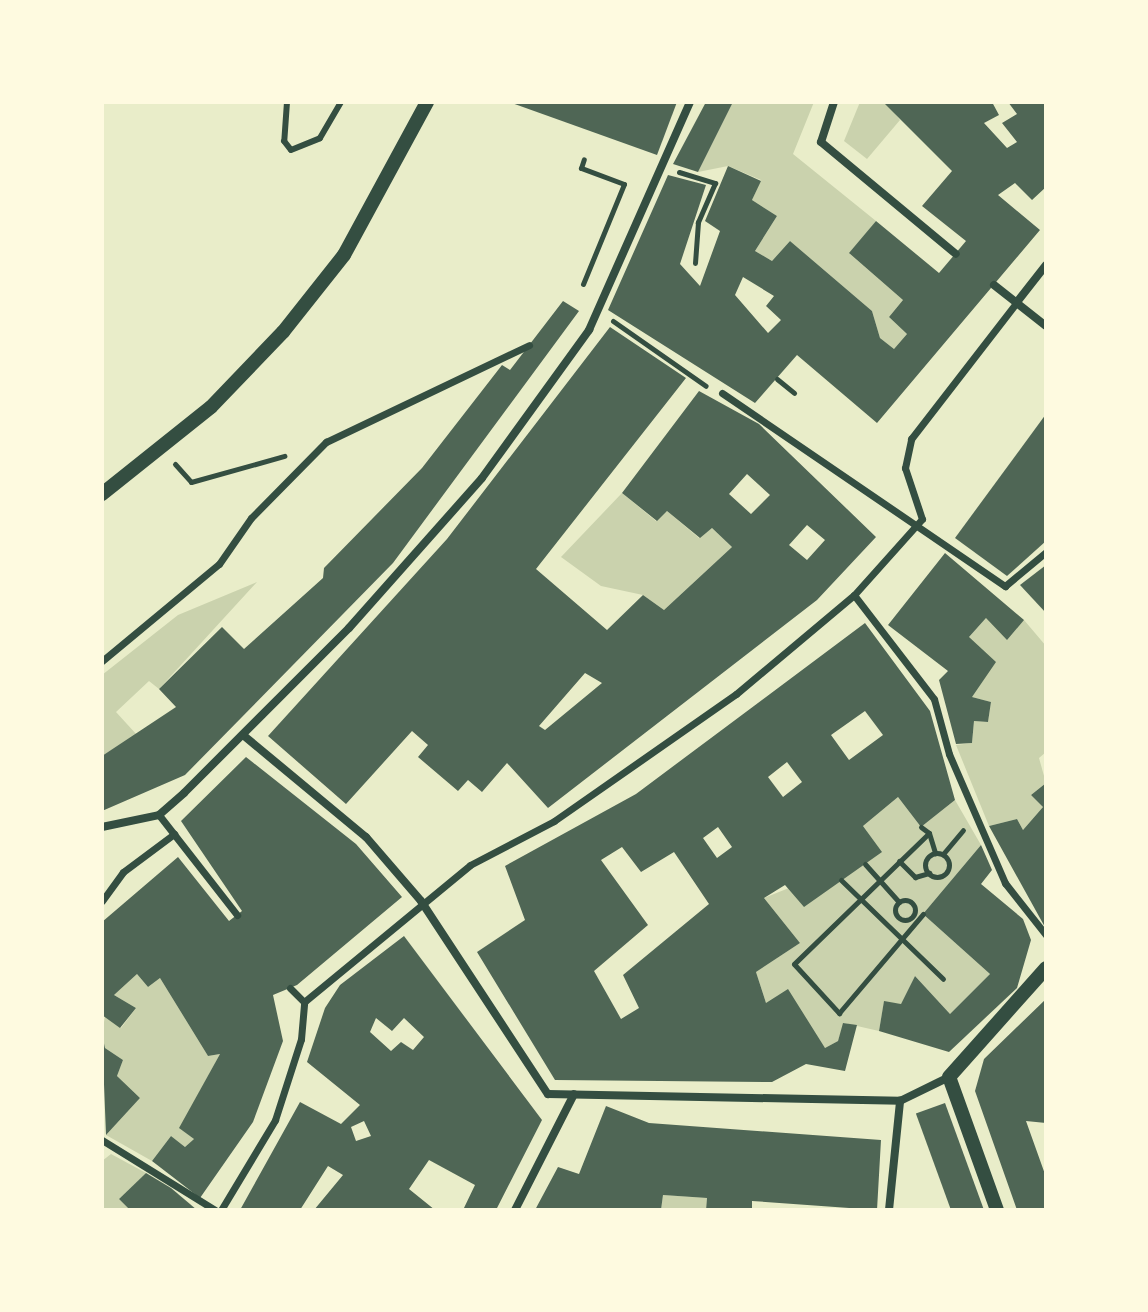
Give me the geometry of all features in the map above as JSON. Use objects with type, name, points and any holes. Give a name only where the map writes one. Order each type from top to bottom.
[{"type":"street","points":[[102,494],[192,424],[283,332],[344,255],[427,102]]},
{"type":"street","points":[[102,827],[159,815],[243,735],[482,478],[598,311],[690,102]]},
{"type":"street","points":[[834,102],[821,142],[956,254]]},
{"type":"street","points":[[221,1210],[275,1120],[301,1039],[304,1002],[421,901],[470,865],[554,821],[736,694],[854,595],[917,527],[923,511],[905,468],[907,447],[1046,265]]},
{"type":"street","points":[[994,285],[1046,326]]},
{"type":"street","points":[[102,661],[219,564],[251,518],[326,442],[529,345]]},
{"type":"street","points":[[722,393],[1005,586],[1046,552]]},
{"type":"street","points":[[854,595],[934,699],[974,817],[1005,883],[1046,935]]},
{"type":"street","points":[[243,735],[366,837],[421,901],[548,1094],[900,1101],[949,1077],[1046,968]]},
{"type":"street","points":[[159,815],[237,915]]},
{"type":"street","points":[[102,901],[123,872],[174,834]]},
{"type":"street","points":[[290,988],[304,1002]]},
{"type":"street","points":[[949,1077],[997,1210]]},
{"type":"street","points":[[515,1210],[574,1094]]},
{"type":"street","points":[[889,1210],[900,1101]]},
{"type":"street","points":[[104,1145],[215,1210]]},
{"type":"lane","points":[[287,102],[284,141],[291,150],[320,138],[341,102]]},
{"type":"path","points":[[584,159],[581,168],[624,184],[595,255]]},
{"type":"path","points":[[663,167],[715,183],[698,222],[695,263]]},
{"type":"path","points":[[598,311],[722,393]]},
{"type":"path","points":[[777,379],[794,393]]},
{"type":"path","points":[[191,482],[326,442]]},
{"type":"path","points":[[943,854],[974,817]]},
{"type":"path","points":[[921,827],[929,833],[935,853]]},
{"type":"path","points":[[923,914],[839,1013],[794,964],[929,833]]},
{"type":"path","points":[[929,873],[926,861],[935,853],[943,854]]},
{"type":"path","points":[[899,861],[915,877],[948,871],[943,854]]},
{"type":"path","points":[[865,864],[899,902]]},
{"type":"path","points":[[841,880],[943,979]]},
{"type":"green space","points":[[733,102],[814,102],[793,154],[876,221],[850,254],[903,300],[889,317],[907,334],[894,349],[880,338],[872,311],[790,241],[772,261],[755,251],[777,216],[752,200],[761,180],[728,166],[698,172]]},
{"type":"green space","points":[[860,102],[886,102],[900,120],[867,159],[844,141]]},
{"type":"green space","points":[[622,493],[656,521],[667,511],[699,538],[712,528],[732,547],[664,610],[643,595],[601,586],[561,557]]},
{"type":"green space","points":[[257,582],[159,689],[149,681],[116,712],[137,735],[102,756],[102,675],[178,615]]},
{"type":"green space","points":[[986,618],[1024,620],[1046,646],[1046,752],[1039,758],[1046,783],[1031,795],[1043,807],[1023,830],[1017,819],[989,826],[956,745],[972,743],[974,721],[988,722],[991,702],[972,697],[969,637]]},
{"type":"green space","points":[[898,797],[921,827],[955,800],[981,845],[923,914],[990,974],[950,1014],[915,976],[901,1004],[884,1002],[879,1031],[844,1023],[838,1041],[825,1048],[766,1003],[756,972],[800,943],[764,898],[881,851],[863,826]]},
{"type":"green space","points":[[137,974],[148,987],[160,978],[208,1056],[220,1054],[180,1128],[194,1139],[185,1147],[171,1136],[152,1161],[106,1135],[140,1098],[117,1076],[123,1060],[105,1048],[102,1034],[105,1016],[121,1028],[136,1008],[114,995]]},
{"type":"green space","points":[[111,1154],[146,1173],[119,1199],[130,1210],[102,1210],[102,1161]]},
{"type":"green space","points":[[663,1195],[707,1198],[706,1210],[661,1210]]},
{"type":"building","points":[[509,102],[677,102],[657,155]]},
{"type":"building","points":[[706,102],[733,102],[698,172],[673,164]]},
{"type":"building","points":[[992,102],[999,115],[984,123],[1007,148],[1017,142],[1002,123],[1017,114],[1008,102],[1046,102],[1046,187],[1032,200],[1015,183],[998,195],[1040,230],[877,423],[797,355],[755,403],[608,310],[668,175],[706,185],[680,264],[700,286],[720,231],[705,221],[728,166],[761,181],[752,200],[777,216],[755,251],[772,261],[790,241],[872,311],[880,338],[894,349],[907,334],[889,317],[903,300],[849,253],[876,221],[939,273],[966,241],[922,206],[952,171],[885,104]],"holes":[[[743,277],[774,296],[766,306],[781,320],[768,333],[735,295]]]},
{"type":"building","points":[[563,301],[579,311],[393,563],[185,775],[102,811],[102,756],[176,707],[159,689],[222,627],[244,649],[323,578],[324,568],[422,468],[502,365],[510,370]]},
{"type":"building","points":[[610,327],[686,378],[536,569],[607,630],[643,595],[664,610],[732,547],[712,528],[700,538],[667,511],[657,521],[622,493],[699,391],[759,424],[876,537],[817,600],[548,808],[507,763],[482,792],[468,780],[458,791],[418,757],[428,745],[412,731],[346,804],[268,736],[447,539]],"holes":[[[747,474],[770,495],[751,514],[729,494]],[[807,525],[825,540],[807,560],[789,545]],[[585,673],[602,683],[545,730],[539,726]]]},
{"type":"building","points":[[1046,414],[1046,541],[1007,576],[955,538]]},
{"type":"building","points":[[945,553],[1024,620],[1007,640],[986,618],[969,637],[996,662],[972,697],[991,702],[988,722],[974,721],[972,743],[956,744],[939,680],[948,671],[888,625]]},
{"type":"building","points":[[1046,565],[1046,613],[1020,585]]},
{"type":"building","points":[[865,623],[930,711],[955,800],[921,827],[898,797],[863,826],[882,852],[804,907],[785,885],[764,898],[800,943],[756,972],[766,1003],[788,989],[825,1048],[838,1041],[843,1023],[857,1025],[845,1071],[806,1064],[772,1082],[555,1080],[477,952],[525,920],[505,866],[636,794]],"holes":[[[865,711],[883,735],[849,760],[831,735]],[[787,762],[802,782],[783,797],[768,777]],[[718,827],[732,847],[717,858],[703,838]],[[622,847],[641,872],[674,852],[709,904],[623,975],[639,1008],[621,1019],[594,971],[648,925],[601,860]]]},
{"type":"building","points":[[246,757],[356,844],[402,897],[297,985],[273,995],[283,1041],[253,1122],[200,1198],[152,1161],[171,1136],[185,1147],[194,1139],[179,1128],[220,1054],[208,1056],[160,978],[148,987],[137,974],[114,995],[136,1008],[120,1028],[102,1015],[102,922],[178,857],[229,921],[242,911],[181,821]]},
{"type":"building","points":[[1046,783],[1046,929],[989,826],[1017,819],[1023,830],[1043,807],[1031,795]]},
{"type":"building","points":[[981,845],[992,870],[981,884],[1023,919],[1031,940],[1017,988],[949,1052],[879,1031],[884,1001],[901,1004],[915,976],[950,1014],[990,974],[923,914]]},
{"type":"building","points":[[404,936],[542,1120],[496,1210],[463,1210],[475,1185],[429,1160],[409,1189],[435,1210],[314,1210],[343,1175],[328,1166],[300,1210],[240,1210],[300,1102],[341,1124],[360,1105],[307,1062],[325,1008],[340,985]],"holes":[[[376,1018],[392,1031],[404,1018],[424,1037],[413,1050],[401,1042],[391,1051],[370,1032]],[[364,1121],[371,1136],[356,1141],[351,1127]]]},
{"type":"building","points":[[1046,999],[1046,1123],[1026,1121],[1046,1177],[1046,1210],[1017,1210],[975,1091],[984,1059]]},
{"type":"building","points":[[102,1034],[105,1048],[123,1060],[117,1076],[140,1098],[106,1135]]},
{"type":"building","points":[[945,1103],[984,1210],[951,1210],[916,1114]]},
{"type":"building","points":[[606,1106],[649,1123],[881,1140],[877,1210],[752,1201],[752,1210],[706,1210],[707,1198],[663,1195],[661,1210],[535,1210],[558,1167],[579,1174]]},
{"type":"building","points":[[146,1173],[171,1188],[197,1210],[130,1210],[119,1199]]}]
